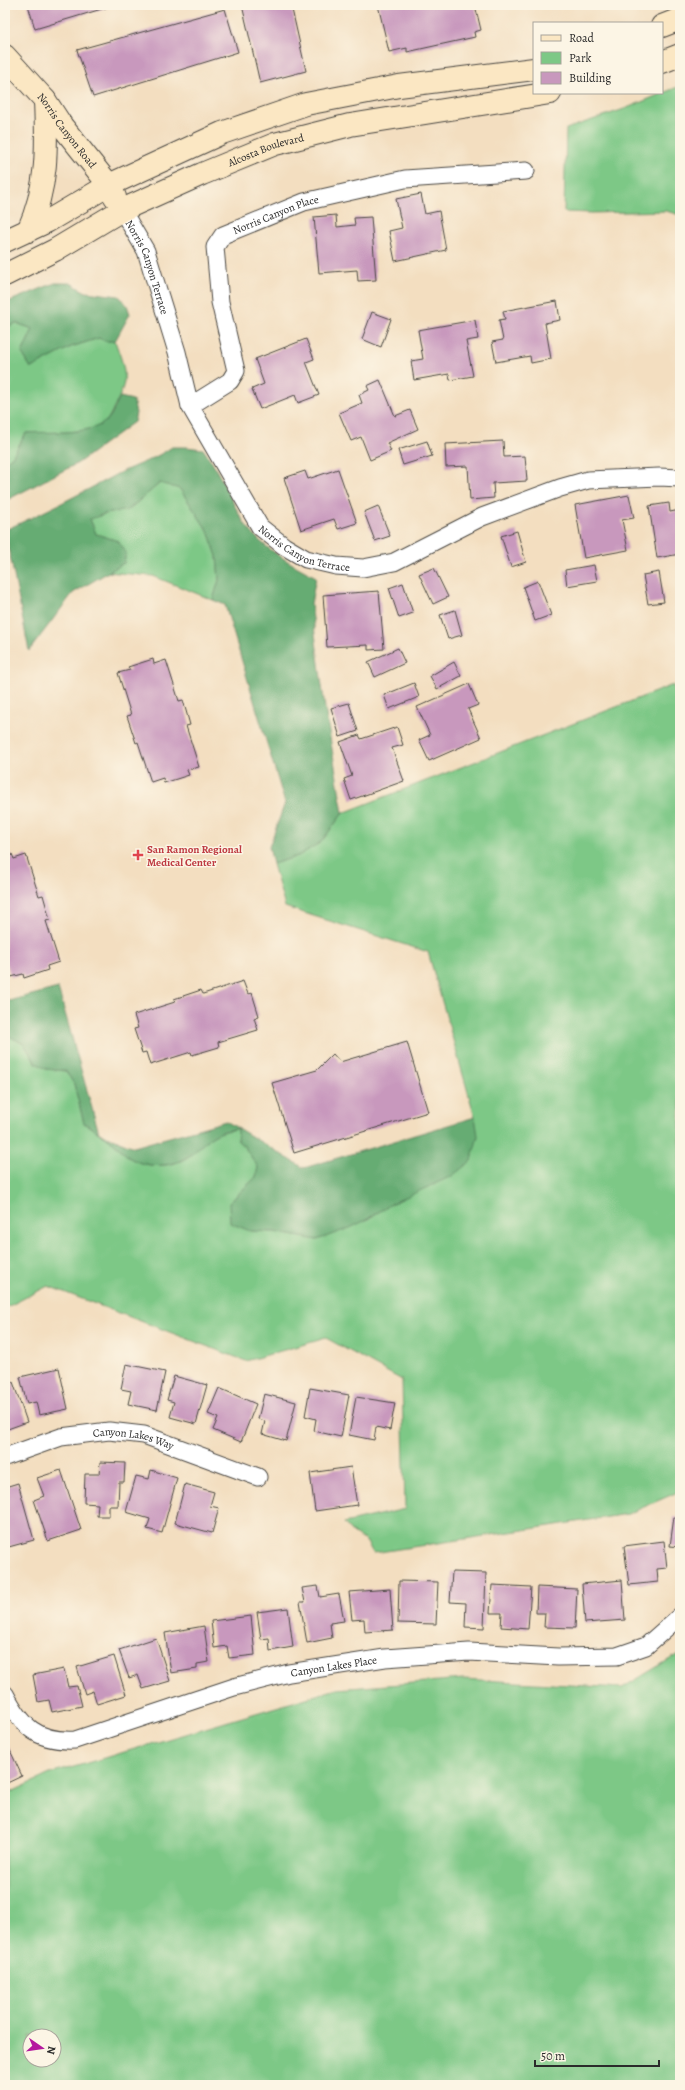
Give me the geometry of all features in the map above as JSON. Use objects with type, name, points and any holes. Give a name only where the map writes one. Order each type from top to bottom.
[{"type":"main road","points":[[663,26],[680,19]]},
{"type":"main road","points":[[663,62],[680,55]]},
{"type":"main road","name":"Norris Canyon Road","points":[[5,56],[45,100],[62,126],[109,185],[122,210]]},
{"type":"main road","points":[[5,241],[48,222],[109,185],[222,133],[306,104],[399,86],[533,69]]},
{"type":"main road","name":"Alcosta Boulevard","points":[[5,275],[54,250],[122,210],[202,174],[275,144],[350,125],[544,94]]},
{"type":"main road","points":[[28,231],[35,214],[46,172],[45,100]]},
{"type":"street","name":"Norris Canyon Place","points":[[190,406],[230,381],[236,371],[220,302],[215,247],[223,235],[304,202],[405,179],[526,171]]},
{"type":"street","name":"Norris Canyon Terrace","points":[[122,210],[146,250],[177,352],[190,406],[260,527],[284,546],[306,559],[336,566],[363,568],[394,562],[482,517],[560,488],[588,480],[659,477],[680,478]]},
{"type":"street","name":"Canyon Lakes Way","points":[[5,1457],[61,1437],[109,1431],[144,1435],[258,1477]]},
{"type":"street","name":"Canyon Lakes Place","points":[[5,1694],[16,1716],[28,1729],[60,1741],[75,1740],[241,1686],[289,1673],[385,1658],[469,1652],[558,1657],[617,1656],[646,1646],[680,1616]]},
{"type":"green space","points":[[680,86],[680,215],[666,211],[592,213],[564,212],[566,129],[627,108]]},
{"type":"green space","points":[[55,283],[70,283],[86,292],[119,296],[127,305],[130,314],[115,341],[105,341],[99,338],[71,347],[31,368],[22,353],[33,329],[16,323],[5,328],[5,303]]},
{"type":"green space","points":[[16,323],[33,329],[22,353],[31,368],[71,347],[99,338],[105,341],[115,341],[123,365],[124,379],[123,386],[111,414],[101,425],[70,432],[26,433],[12,457],[5,462],[5,328]]},
{"type":"green space","points":[[120,397],[133,400],[136,413],[134,422],[78,463],[5,501],[5,462],[12,457],[26,433],[79,431],[99,426],[108,419]]},
{"type":"green space","points":[[172,447],[203,449],[215,467],[245,524],[259,541],[297,567],[316,577],[311,604],[325,708],[343,813],[321,842],[298,856],[273,864],[269,847],[285,803],[225,605],[213,600],[219,580],[217,556],[208,531],[180,489],[160,483],[128,510],[105,514],[90,519],[96,534],[118,541],[126,552],[124,563],[73,593],[29,651],[5,530]]},
{"type":"green space","points":[[160,483],[180,489],[208,531],[217,556],[219,580],[213,600],[153,576],[107,572],[124,563],[118,541],[96,534],[90,519],[105,514],[128,510]]},
{"type":"green space","points":[[673,685],[680,718],[680,1491],[628,1514],[373,1553],[366,1541],[354,1534],[344,1523],[405,1509],[402,1380],[326,1338],[246,1361],[48,1286],[5,1308],[5,1034],[24,1044],[35,1062],[46,1069],[66,1071],[74,1084],[84,1123],[111,1141],[137,1162],[162,1165],[178,1162],[185,1159],[212,1137],[224,1132],[239,1129],[237,1140],[244,1146],[258,1167],[256,1177],[229,1203],[250,1231],[274,1232],[317,1240],[366,1220],[393,1203],[419,1190],[475,1117],[428,952],[285,907],[273,864],[298,856],[321,842],[343,813]]},
{"type":"green space","points":[[58,988],[99,1133],[84,1123],[74,1084],[66,1071],[46,1069],[35,1062],[24,1044],[5,1034],[5,1002]]},
{"type":"green space","points":[[475,1117],[478,1136],[471,1161],[452,1176],[393,1203],[350,1228],[317,1240],[274,1232],[250,1231],[230,1223],[229,1203],[256,1177],[258,1167],[244,1146],[237,1140],[238,1129],[219,1133],[180,1161],[163,1165],[138,1162],[129,1157],[100,1133],[134,1147],[226,1121],[304,1168]]},
{"type":"green space","points":[[680,1653],[680,2085],[5,2085],[5,1795],[50,1774],[337,1689],[463,1679],[622,1688]]},
{"type":"building","points":[[28,5],[115,5],[35,29]]},
{"type":"building","points":[[242,5],[291,5],[306,71],[260,83]]},
{"type":"building","points":[[378,5],[475,5],[481,30],[474,32],[475,37],[407,52],[407,48],[389,52]]},
{"type":"building","points":[[225,9],[238,52],[93,97],[77,50]]},
{"type":"building","points":[[421,194],[425,214],[439,211],[446,250],[395,261],[389,231],[402,228],[396,199]]},
{"type":"building","points":[[336,215],[337,227],[355,225],[354,218],[371,217],[376,280],[358,281],[357,270],[319,273],[314,217]]},
{"type":"building","points":[[557,301],[560,320],[545,323],[551,359],[531,363],[530,356],[496,362],[492,342],[503,340],[499,320],[505,319],[503,311]]},
{"type":"building","points":[[372,312],[391,319],[381,347],[362,339]]},
{"type":"building","points":[[475,320],[478,339],[466,341],[473,376],[450,380],[449,374],[414,380],[411,361],[423,359],[418,330]]},
{"type":"building","points":[[306,339],[314,359],[306,362],[319,395],[298,403],[295,395],[260,409],[252,389],[264,384],[255,359]]},
{"type":"building","points":[[380,380],[395,416],[410,410],[418,429],[387,443],[391,451],[370,460],[361,437],[351,441],[339,413],[362,403],[359,395],[369,390],[367,386]]},
{"type":"building","points":[[427,441],[432,456],[403,465],[398,450]]},
{"type":"building","points":[[503,441],[504,457],[525,456],[527,481],[493,483],[494,498],[470,500],[468,466],[446,467],[445,444]]},
{"type":"building","points":[[338,469],[357,523],[338,529],[334,519],[301,530],[284,478],[305,471],[308,479]]},
{"type":"building","points":[[629,495],[634,518],[622,520],[628,550],[584,558],[575,505]]},
{"type":"building","points":[[669,503],[670,512],[680,510],[680,554],[657,558],[649,506]]},
{"type":"building","points":[[378,506],[390,536],[375,541],[364,512]]},
{"type":"building","points":[[517,531],[526,562],[511,567],[501,536]]},
{"type":"building","points":[[594,565],[597,581],[567,586],[565,570]]},
{"type":"building","points":[[434,568],[448,597],[433,604],[419,574]]},
{"type":"building","points":[[659,572],[664,602],[648,604],[643,575]]},
{"type":"building","points":[[538,581],[551,615],[535,621],[523,587]]},
{"type":"building","points":[[403,583],[413,613],[399,618],[389,588]]},
{"type":"building","points":[[379,591],[384,649],[368,650],[368,645],[327,647],[323,595]]},
{"type":"building","points":[[455,610],[462,635],[448,639],[440,615]]},
{"type":"building","points":[[398,648],[405,663],[375,677],[368,662]]},
{"type":"building","points":[[153,659],[154,664],[166,660],[179,701],[183,700],[190,725],[186,726],[199,767],[187,770],[189,775],[164,783],[163,778],[151,782],[138,742],[136,743],[127,716],[131,715],[118,673],[130,670],[128,667]]},
{"type":"building","points":[[454,662],[461,676],[437,689],[430,676]]},
{"type":"building","points":[[414,683],[419,697],[389,709],[384,695]]},
{"type":"building","points":[[469,684],[478,705],[468,709],[481,738],[429,761],[419,740],[430,735],[417,707]]},
{"type":"building","points":[[349,703],[358,731],[340,737],[331,708]]},
{"type":"building","points":[[397,727],[403,745],[392,748],[404,781],[351,800],[344,779],[352,776],[340,742],[359,735],[361,739]]},
{"type":"building","points":[[12,854],[14,859],[26,855],[39,896],[43,895],[50,920],[46,921],[59,962],[47,966],[48,970],[24,978],[23,974],[11,977],[5,959],[5,857]]},
{"type":"building","points":[[243,981],[248,994],[252,993],[259,1016],[254,1018],[258,1030],[218,1042],[219,1047],[192,1055],[191,1052],[150,1065],[146,1052],[142,1053],[134,1029],[138,1028],[134,1015],[175,1002],[174,999],[201,990],[203,994]]},
{"type":"building","points":[[407,1042],[428,1112],[294,1153],[272,1083],[317,1070],[333,1054],[340,1062]]},
{"type":"building","points":[[126,1364],[165,1372],[157,1410],[128,1404],[131,1391],[121,1389]]},
{"type":"building","points":[[59,1368],[68,1409],[39,1415],[36,1402],[27,1404],[20,1377]]},
{"type":"building","points":[[174,1376],[207,1385],[196,1424],[170,1417],[174,1402],[167,1400]]},
{"type":"building","points":[[13,1382],[27,1422],[5,1430],[5,1385]]},
{"type":"building","points":[[219,1388],[256,1404],[241,1442],[213,1430],[218,1418],[208,1414]]},
{"type":"building","points":[[310,1388],[349,1395],[341,1437],[314,1431],[316,1419],[305,1416]]},
{"type":"building","points":[[264,1394],[296,1402],[286,1441],[262,1434],[265,1421],[258,1419]]},
{"type":"building","points":[[356,1397],[395,1403],[390,1430],[376,1427],[374,1440],[349,1435]]},
{"type":"building","points":[[100,1462],[125,1463],[124,1482],[119,1482],[118,1506],[109,1506],[109,1516],[97,1516],[98,1504],[84,1503],[85,1474],[99,1474]]},
{"type":"building","points":[[351,1467],[357,1505],[315,1511],[310,1473]]},
{"type":"building","points":[[61,1470],[81,1530],[48,1541],[34,1500],[44,1496],[37,1478]]},
{"type":"building","points":[[151,1470],[177,1478],[162,1533],[147,1529],[150,1519],[126,1512],[136,1476],[149,1479]]},
{"type":"building","points":[[18,1483],[34,1540],[5,1548],[5,1487]]},
{"type":"building","points":[[185,1484],[214,1492],[210,1506],[219,1508],[212,1533],[175,1523]]},
{"type":"building","points":[[674,1517],[680,1518],[680,1547],[670,1546]]},
{"type":"building","points":[[664,1541],[667,1568],[657,1569],[658,1582],[629,1585],[624,1546]]},
{"type":"building","points":[[452,1572],[486,1573],[484,1628],[465,1627],[466,1603],[450,1602]]},
{"type":"building","points":[[622,1580],[625,1620],[585,1623],[582,1584]]},
{"type":"building","points":[[399,1581],[438,1582],[436,1624],[398,1623]]},
{"type":"building","points":[[492,1585],[531,1587],[528,1629],[501,1627],[502,1613],[490,1613]]},
{"type":"building","points":[[318,1586],[320,1597],[339,1594],[344,1621],[330,1623],[332,1638],[307,1643],[300,1602],[305,1602],[302,1588]]},
{"type":"building","points":[[537,1587],[577,1589],[575,1628],[544,1627],[545,1613],[536,1613]]},
{"type":"building","points":[[390,1589],[393,1630],[365,1632],[364,1619],[352,1620],[349,1592]]},
{"type":"building","points":[[288,1608],[293,1647],[270,1651],[269,1638],[261,1639],[257,1612]]},
{"type":"building","points":[[251,1616],[255,1655],[229,1658],[227,1646],[214,1648],[211,1621]]},
{"type":"building","points":[[204,1626],[209,1662],[197,1664],[197,1669],[171,1673],[165,1633]]},
{"type":"building","points":[[156,1638],[170,1681],[143,1689],[138,1675],[129,1678],[119,1650]]},
{"type":"building","points":[[114,1656],[126,1695],[97,1704],[93,1691],[85,1694],[77,1667]]},
{"type":"building","points":[[64,1669],[68,1687],[77,1686],[82,1706],[52,1712],[49,1700],[38,1702],[33,1675]]},
{"type":"building","points":[[8,1746],[22,1776],[5,1784],[5,1747]]},
{"type":"place","name":"San Ramon Regional Medical Center","points":[[138,855]]}]
